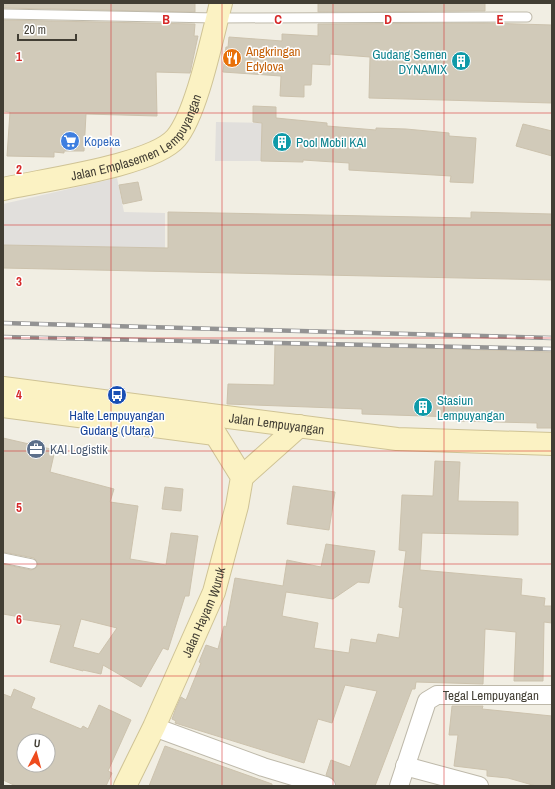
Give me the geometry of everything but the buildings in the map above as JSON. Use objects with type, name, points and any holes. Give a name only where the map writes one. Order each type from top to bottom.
[{"type":"street","name":"Jalan Emplasemen Lempuyangan","points":[[3,189],[104,168],[148,154],[167,145],[176,138],[189,114],[202,76],[219,10]]},
{"type":"street","name":"Jalan Lempuyangan","points":[[3,388],[397,439],[552,444]]},
{"type":"street","name":"Jalan Lempuyangan","points":[[3,406],[215,434]]},
{"type":"street","points":[[202,414],[242,477],[298,426]]},
{"type":"street","name":"Jalan Hayam Wuruk","points":[[125,786],[154,726],[214,592],[242,477]]},
{"type":"street","name":"Tegal Lempuyangan","points":[[405,766],[427,702],[432,697],[437,695],[552,695]]},
{"type":"street","points":[[154,726],[263,767],[326,786]]},
{"type":"street","points":[[399,786],[405,766],[479,786]]},
{"type":"lane","points":[[3,14],[219,10],[527,17]]},
{"type":"lane","points":[[3,558],[32,564]]},
{"type":"shaded area","points":[[216,122],[262,123],[261,161],[215,161]]},
{"type":"shaded area","points":[[117,178],[124,212],[165,213],[165,248],[3,245],[3,204]]},
{"type":"railway","points":[[3,323],[552,338]]},
{"type":"railway","points":[[3,337],[552,349]]},
{"type":"place","name":"Angkringan Edylova","points":[[232,58]]},
{"type":"place","name":"Gudang Semen DYNAMIX","points":[[461,61]]},
{"type":"place","name":"Kopeka","points":[[70,141]]},
{"type":"place","name":"Pool Mobil KAI","points":[[282,142]]},
{"type":"place","name":"Halte Lempuyangan Gudang (Utara)","points":[[117,395]]},
{"type":"place","name":"Stasiun Lempuyangan","points":[[423,407]]},
{"type":"place","name":"KAI Logistik","points":[[36,449]]}]
